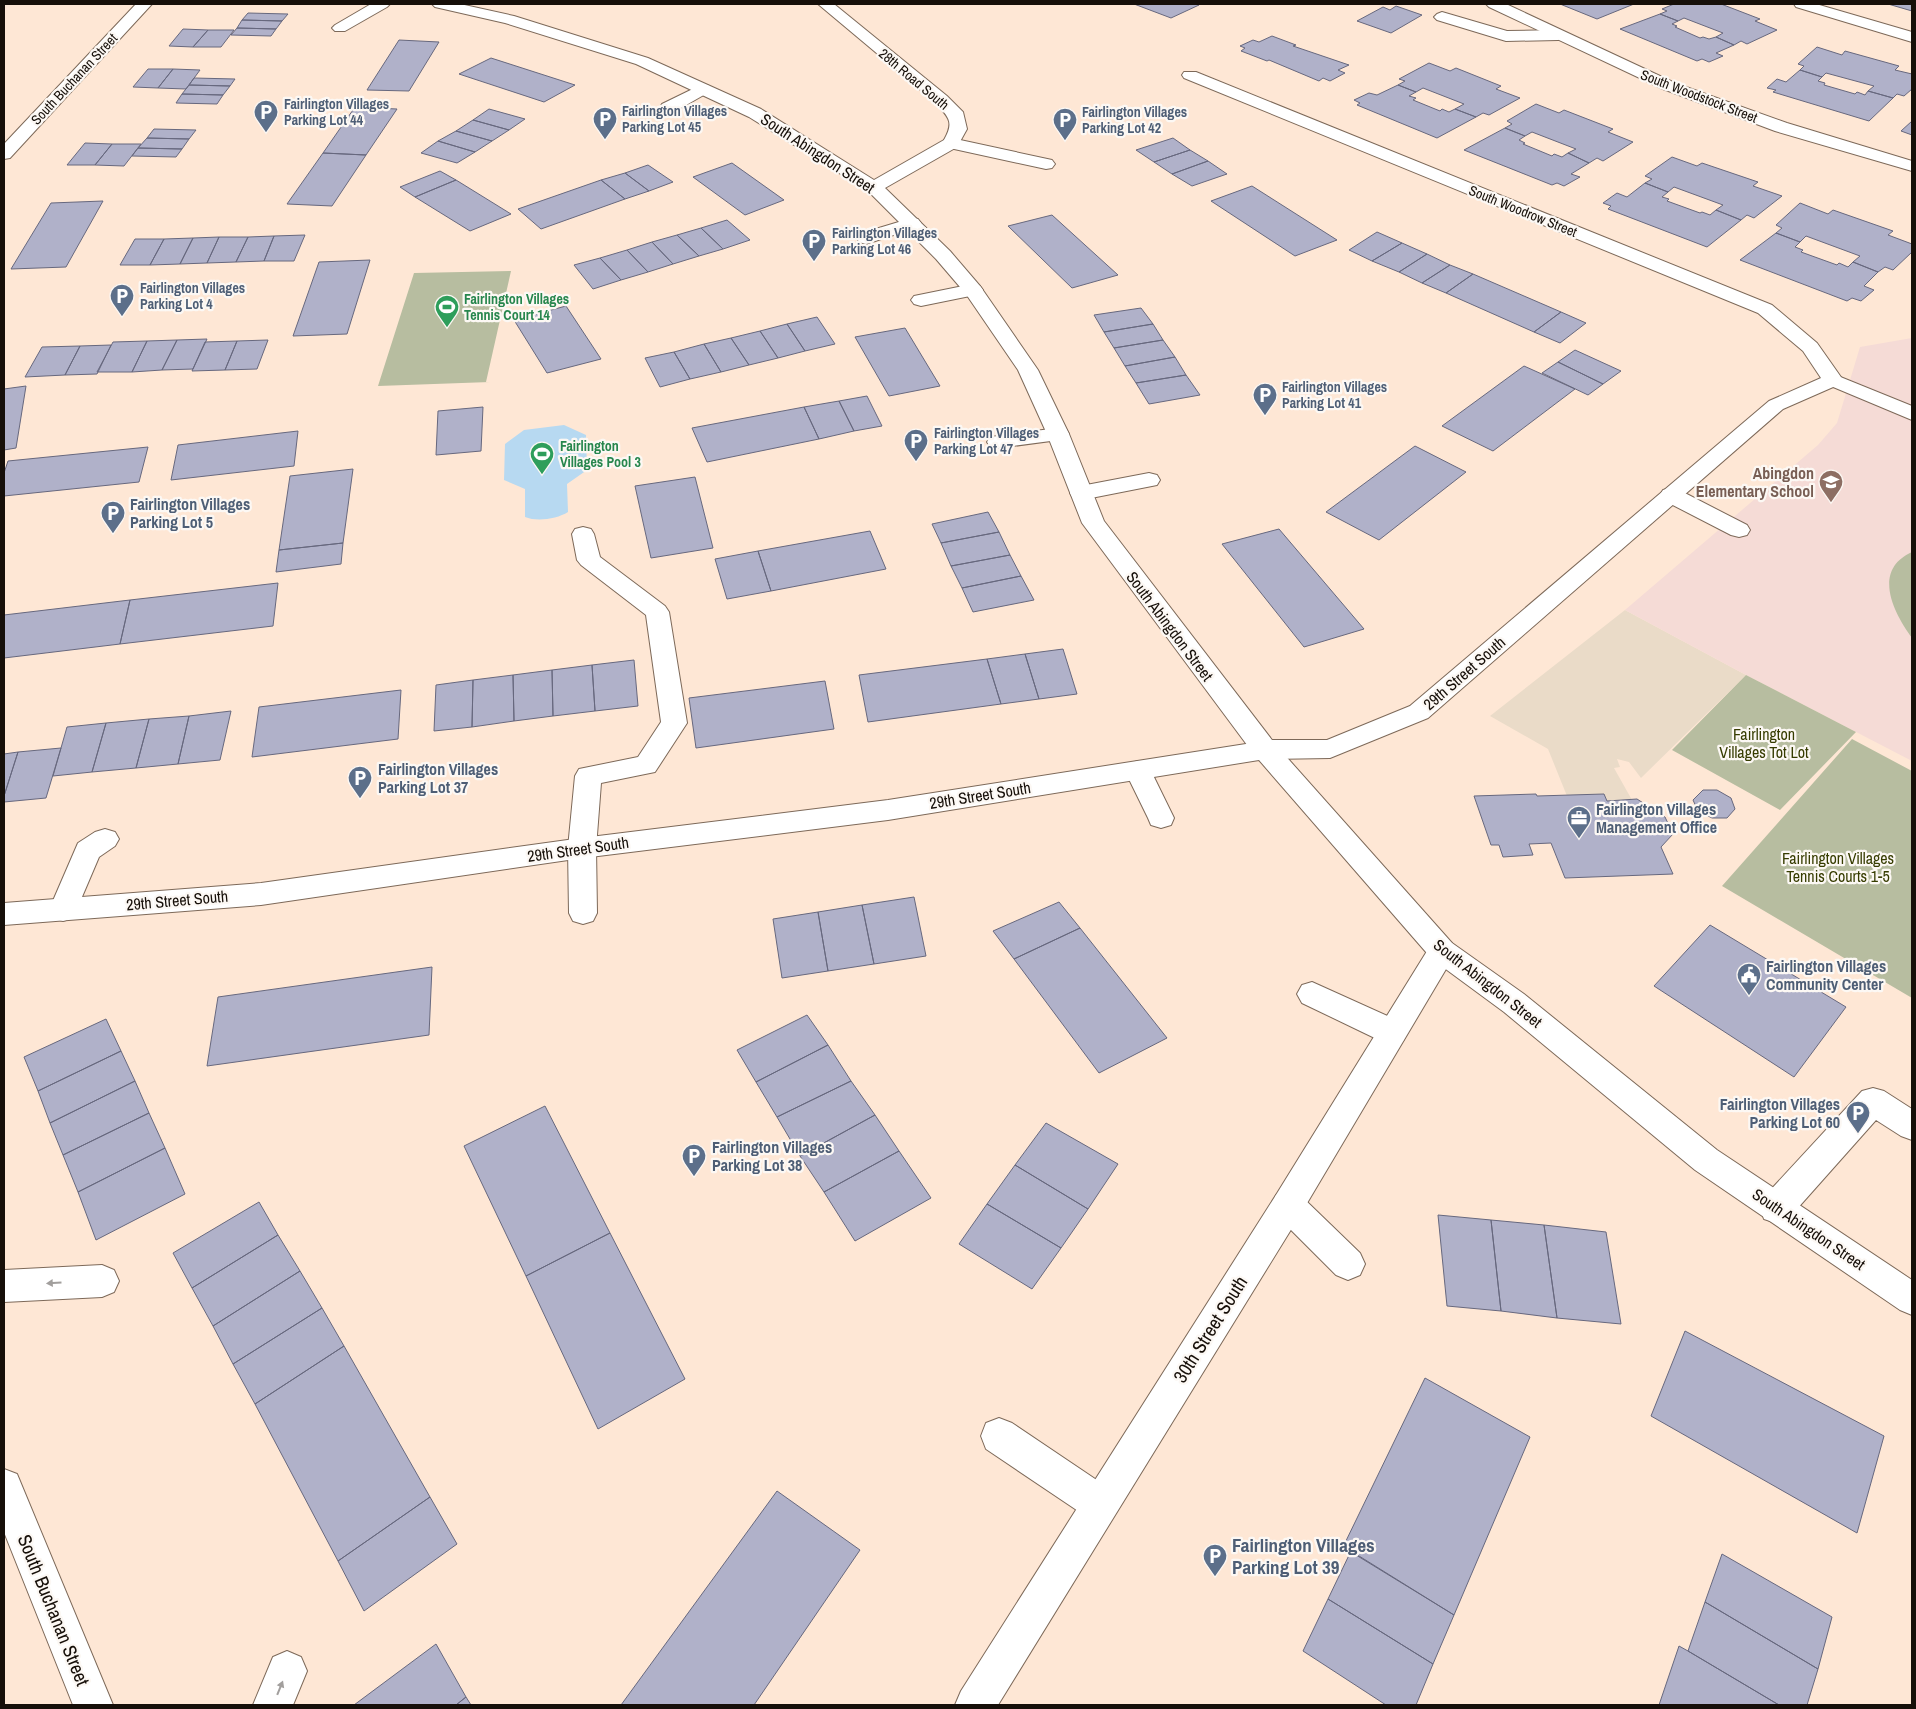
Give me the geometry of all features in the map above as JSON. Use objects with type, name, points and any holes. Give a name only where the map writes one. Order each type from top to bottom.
[{"type":"street","name":"South Buchanan Street","points":[[4,154],[144,4]]},
{"type":"street","points":[[340,28],[382,4]]},
{"type":"street","name":"South Abingdon Street","points":[[444,4],[509,19],[642,61],[755,113],[874,187],[912,223],[973,290],[1028,370],[1058,434],[1093,523],[1265,750],[1442,951],[1514,1003],[1706,1160],[1912,1299]]},
{"type":"street","name":"28th Road South","points":[[825,4],[957,116],[959,129],[951,143]]},
{"type":"street","name":"South Woodstock Street","points":[[1494,4],[1669,86],[1782,127],[1912,166]]},
{"type":"street","points":[[1801,4],[1912,37]]},
{"type":"street","points":[[1442,17],[1506,36],[1558,35]]},
{"type":"street","name":"South Woodrow Street","points":[[1190,74],[1765,309],[1810,347],[1833,380]]},
{"type":"street","points":[[668,108],[703,89]]},
{"type":"street","points":[[874,187],[951,143],[1046,164]]},
{"type":"street","points":[[866,238],[912,223]]},
{"type":"street","points":[[921,300],[973,290]]},
{"type":"street","points":[[1833,380],[1912,414]]},
{"type":"street","name":"29th Street South","points":[[4,914],[261,894],[582,848],[888,810],[1265,750],[1330,749],[1419,712],[1776,405],[1833,380]]},
{"type":"street","points":[[998,442],[1058,434]]},
{"type":"street","points":[[1081,494],[1149,480]]},
{"type":"street","points":[[1671,495],[1739,530]]},
{"type":"street","points":[[583,534],[590,560],[657,612],[674,723],[646,766],[588,776],[582,848],[583,913]]},
{"type":"street","points":[[1138,771],[1161,818]]},
{"type":"street","points":[[63,910],[88,850],[105,838]]},
{"type":"street","name":"30th Street South","points":[[975,1705],[1288,1205],[1442,951]]},
{"type":"street","points":[[1312,994],[1392,1032]]},
{"type":"street","points":[[1776,1208],[1873,1101],[1912,1126]]},
{"type":"street","points":[[1288,1205],[1348,1264]]},
{"type":"street","points":[[4,1286],[102,1281]]},
{"type":"street","points":[[999,1436],[1100,1504]]},
{"type":"street","name":"South Buchanan Street","points":[[4,1487],[94,1705]]},
{"type":"shaded area","name":"Abingdon Elementary School","points":[[1912,338],[1912,761],[1625,610],[1818,445],[1837,423],[1860,347]]},
{"type":"shaded area","points":[[1625,610],[1746,675],[1641,778],[1629,762],[1617,759],[1620,767],[1614,768],[1632,800],[1607,801],[1567,796],[1548,749],[1490,716]]},
{"type":"green space","name":"Fairlington Villages Tennis Court 14","points":[[511,271],[486,382],[490,382],[378,386],[414,273]]},
{"type":"green space","points":[[1912,552],[1912,638],[1893,604],[1889,580],[1892,569],[1900,560]]},
{"type":"green space","name":"Fairlington Villages Tot Lot","points":[[1746,675],[1856,732],[1780,810],[1672,750]]},
{"type":"green space","name":"Fairlington Villages Tennis Courts 1-5","points":[[1852,739],[1912,771],[1912,998],[1722,886]]},
{"type":"water","name":"Fairlington Villages Pool 3","points":[[564,425],[586,435],[587,470],[567,484],[568,512],[547,519],[530,519],[525,517],[525,489],[504,480],[505,444],[524,430]]},
{"type":"building","points":[[1134,4],[1195,4],[1199,5],[1171,18]]},
{"type":"building","points":[[1560,4],[1634,4],[1597,19]]},
{"type":"building","points":[[1674,4],[1721,4],[1760,19],[1755,21],[1777,30],[1747,44],[1741,41],[1734,45],[1716,37],[1723,33],[1684,18],[1678,21],[1660,14],[1667,11],[1662,9]]},
{"type":"building","points":[[1888,4],[1912,4],[1912,11]]},
{"type":"building","points":[[1396,6],[1422,15],[1391,33],[1357,21],[1383,7],[1390,10]]},
{"type":"building","points":[[248,13],[288,14],[282,21],[242,20]]},
{"type":"building","points":[[1660,14],[1678,21],[1672,24],[1677,26],[1675,27],[1700,38],[1709,39],[1716,37],[1734,45],[1716,53],[1723,56],[1709,62],[1702,59],[1697,61],[1620,29]]},
{"type":"building","points":[[242,20],[282,21],[276,29],[237,28]]},
{"type":"building","points":[[237,28],[276,29],[271,36],[231,35]]},
{"type":"building","points":[[183,29],[208,30],[193,47],[169,46]]},
{"type":"building","points":[[208,30],[234,30],[221,47],[193,47]]},
{"type":"building","points":[[1272,36],[1296,45],[1293,46],[1349,65],[1338,70],[1345,73],[1330,81],[1323,78],[1319,81],[1269,60],[1267,61],[1241,51],[1245,48],[1240,46],[1253,40],[1259,42]]},
{"type":"building","points":[[399,40],[439,42],[409,91],[367,90]]},
{"type":"building","points":[[1817,47],[1842,55],[1845,51],[1899,66],[1895,70],[1912,74],[1912,89],[1904,96],[1897,94],[1893,98],[1868,91],[1874,86],[1826,73],[1822,77],[1800,70],[1804,66],[1798,64]]},
{"type":"building","points":[[491,58],[575,85],[544,102],[459,74]]},
{"type":"building","points":[[1429,63],[1450,71],[1456,68],[1501,86],[1496,89],[1520,98],[1489,115],[1483,113],[1476,117],[1455,109],[1464,104],[1423,88],[1416,92],[1398,85],[1405,81],[1399,79]]},
{"type":"building","points":[[148,69],[173,69],[158,88],[133,87]]},
{"type":"building","points":[[173,69],[200,70],[186,89],[158,88]]},
{"type":"building","points":[[1800,70],[1822,77],[1818,81],[1825,83],[1824,85],[1855,94],[1857,92],[1865,95],[1868,91],[1893,98],[1869,121],[1773,92],[1776,90],[1767,88],[1777,79],[1786,82]]},
{"type":"building","points":[[194,78],[235,79],[230,86],[189,85]]},
{"type":"building","points":[[189,85],[230,86],[223,95],[182,94]]},
{"type":"building","points":[[1398,85],[1416,92],[1409,96],[1416,98],[1413,100],[1440,111],[1442,109],[1449,112],[1455,109],[1476,117],[1437,138],[1357,105],[1360,103],[1354,100],[1369,93],[1377,95]]},
{"type":"building","points":[[182,94],[223,95],[217,104],[176,103]]},
{"type":"building","points":[[1536,104],[1559,113],[1564,110],[1613,129],[1608,132],[1633,142],[1603,161],[1597,158],[1589,163],[1568,153],[1576,149],[1532,132],[1525,136],[1505,128],[1512,124],[1507,121]]},
{"type":"building","points":[[355,107],[397,109],[366,155],[323,153]]},
{"type":"building","points":[[489,109],[525,119],[509,130],[473,120]]},
{"type":"building","points":[[473,120],[509,130],[492,141],[456,131]]},
{"type":"building","points":[[1912,121],[1912,135],[1901,131]]},
{"type":"building","points":[[1505,128],[1525,136],[1519,140],[1525,143],[1523,144],[1552,156],[1554,154],[1562,157],[1568,153],[1589,163],[1571,174],[1580,177],[1564,186],[1557,183],[1552,185],[1464,150]]},
{"type":"building","points":[[154,129],[196,130],[189,139],[147,138]]},
{"type":"building","points":[[456,131],[492,141],[475,152],[438,141]]},
{"type":"building","points":[[147,138],[189,139],[182,149],[138,148]]},
{"type":"building","points":[[1173,138],[1190,150],[1154,162],[1136,150]]},
{"type":"building","points":[[438,141],[475,152],[457,163],[421,153]]},
{"type":"building","points":[[85,143],[112,144],[95,165],[67,165]]},
{"type":"building","points":[[112,144],[141,144],[124,166],[95,165]]},
{"type":"building","points":[[138,148],[182,149],[176,157],[132,156]]},
{"type":"building","points":[[1190,150],[1208,161],[1172,174],[1154,162]]},
{"type":"building","points":[[323,153],[366,155],[332,206],[287,204]]},
{"type":"building","points":[[1672,157],[1697,166],[1702,163],[1758,182],[1753,186],[1782,196],[1754,218],[1747,215],[1741,220],[1716,210],[1723,205],[1674,187],[1668,192],[1645,183],[1652,179],[1645,176]]},
{"type":"building","points":[[1208,161],[1227,174],[1192,186],[1172,174]]},
{"type":"building","points":[[732,163],[784,200],[745,215],[693,177]]},
{"type":"building","points":[[648,165],[673,182],[649,191],[625,173]]},
{"type":"building","points":[[440,171],[456,180],[415,197],[400,187]]},
{"type":"building","points":[[625,173],[649,191],[625,199],[601,180]]},
{"type":"building","points":[[456,180],[511,214],[470,231],[415,197]]},
{"type":"building","points":[[601,180],[625,199],[541,229],[518,209]]},
{"type":"building","points":[[1645,183],[1668,192],[1662,197],[1669,199],[1667,201],[1710,215],[1716,210],[1741,220],[1707,247],[1608,209],[1611,206],[1603,203],[1617,193],[1627,197]]},
{"type":"building","points":[[1252,186],[1337,240],[1295,256],[1211,201]]},
{"type":"building","points":[[103,201],[66,267],[11,269],[51,203]]},
{"type":"building","points":[[1800,203],[1828,214],[1833,210],[1893,231],[1888,235],[1912,244],[1912,252],[1893,270],[1885,267],[1878,272],[1853,262],[1860,256],[1806,236],[1800,242],[1776,233],[1782,228],[1776,225]]},
{"type":"building","points":[[1052,215],[1118,275],[1072,288],[1008,226]]},
{"type":"building","points":[[727,220],[750,240],[723,249],[701,228]]},
{"type":"building","points":[[701,228],[723,249],[699,256],[677,235]]},
{"type":"building","points":[[1377,232],[1402,243],[1372,261],[1349,250]]},
{"type":"building","points":[[1776,233],[1800,242],[1795,247],[1803,250],[1801,252],[1837,265],[1839,263],[1848,267],[1853,262],[1878,272],[1864,286],[1874,290],[1861,301],[1852,298],[1847,301],[1740,260]]},
{"type":"building","points":[[305,235],[294,261],[264,261],[274,236]]},
{"type":"building","points":[[677,235],[699,256],[673,264],[652,242]]},
{"type":"building","points":[[274,236],[264,261],[236,262],[248,237]]},
{"type":"building","points":[[219,237],[207,263],[180,264],[193,238]]},
{"type":"building","points":[[219,237],[248,237],[236,262],[207,263]]},
{"type":"building","points":[[193,238],[180,264],[150,265],[164,239]]},
{"type":"building","points":[[135,239],[164,239],[150,265],[120,265]]},
{"type":"building","points":[[652,242],[673,264],[648,272],[627,250]]},
{"type":"building","points":[[1402,243],[1427,254],[1399,272],[1372,261]]},
{"type":"building","points":[[627,250],[648,272],[621,280],[600,258]]},
{"type":"building","points":[[1427,254],[1450,265],[1422,283],[1399,272]]},
{"type":"building","points":[[600,258],[621,280],[593,289],[574,265]]},
{"type":"building","points":[[370,260],[347,334],[293,336],[319,262]]},
{"type":"building","points":[[1450,265],[1473,274],[1446,293],[1422,283]]},
{"type":"building","points":[[1473,274],[1561,312],[1534,332],[1446,293]]},
{"type":"building","points":[[566,306],[601,359],[547,373],[514,320]]},
{"type":"building","points":[[1141,308],[1153,324],[1104,332],[1094,315]]},
{"type":"building","points":[[1561,312],[1586,323],[1560,343],[1534,332]]},
{"type":"building","points":[[817,317],[835,344],[805,351],[787,324]]},
{"type":"building","points":[[787,324],[805,351],[778,358],[760,331]]},
{"type":"building","points":[[1153,324],[1163,340],[1114,348],[1104,332]]},
{"type":"building","points":[[905,328],[940,386],[889,396],[855,337]]},
{"type":"building","points":[[760,331],[778,358],[749,365],[731,338]]},
{"type":"building","points":[[731,338],[749,365],[721,372],[704,344]]},
{"type":"building","points":[[207,339],[193,369],[162,370],[177,340]]},
{"type":"building","points":[[177,340],[162,370],[132,372],[147,341]]},
{"type":"building","points":[[268,340],[257,369],[225,370],[237,341]]},
{"type":"building","points":[[1163,340],[1175,357],[1125,366],[1114,348]]},
{"type":"building","points":[[147,341],[132,372],[97,372],[113,342]]},
{"type":"building","points":[[237,341],[225,370],[192,371],[205,342]]},
{"type":"building","points":[[704,344],[721,372],[690,379],[674,352]]},
{"type":"building","points":[[111,345],[97,374],[65,375],[80,346]]},
{"type":"building","points":[[80,346],[65,375],[25,377],[42,347]]},
{"type":"building","points":[[1575,350],[1621,371],[1603,384],[1558,362]]},
{"type":"building","points":[[674,352],[690,379],[660,387],[645,358]]},
{"type":"building","points":[[1175,357],[1186,375],[1136,383],[1125,366]]},
{"type":"building","points":[[1558,362],[1603,384],[1588,395],[1542,373]]},
{"type":"building","points":[[1524,366],[1575,389],[1493,451],[1442,426]]},
{"type":"building","points":[[1186,375],[1200,395],[1149,404],[1136,383]]},
{"type":"building","points":[[26,386],[16,448],[4,450],[4,389]]},
{"type":"building","points":[[867,396],[882,426],[854,431],[839,401]]},
{"type":"building","points":[[839,401],[854,431],[819,439],[804,407]]},
{"type":"building","points":[[483,407],[481,451],[436,455],[438,411]]},
{"type":"building","points":[[804,407],[819,439],[707,462],[692,428]]},
{"type":"building","points":[[298,431],[294,466],[171,480],[178,445]]},
{"type":"building","points":[[1415,446],[1466,472],[1379,540],[1326,512]]},
{"type":"building","points":[[148,447],[139,482],[4,496],[4,473],[8,461]]},
{"type":"building","points":[[353,469],[343,543],[279,550],[290,476]]},
{"type":"building","points":[[695,477],[713,548],[651,558],[635,486]]},
{"type":"building","points":[[988,512],[999,532],[941,543],[932,524]]},
{"type":"building","points":[[1279,529],[1364,629],[1304,647],[1222,544]]},
{"type":"building","points":[[870,531],[886,569],[771,591],[758,551]]},
{"type":"building","points":[[999,532],[1010,555],[951,566],[941,543]]},
{"type":"building","points":[[343,543],[341,564],[276,572],[279,550]]},
{"type":"building","points":[[758,551],[771,591],[727,599],[715,559]]},
{"type":"building","points":[[1010,555],[1021,576],[962,588],[951,566]]},
{"type":"building","points":[[1021,576],[1034,600],[973,612],[962,588]]},
{"type":"building","points":[[278,583],[273,626],[120,644],[130,600]]},
{"type":"building","points":[[130,600],[120,644],[4,658],[4,615]]},
{"type":"building","points":[[1063,649],[1077,694],[1039,699],[1025,654]]},
{"type":"building","points":[[1025,654],[1039,699],[1001,704],[987,659]]},
{"type":"building","points":[[987,659],[1001,704],[868,722],[859,675]]},
{"type":"building","points":[[634,660],[638,706],[595,711],[592,665]]},
{"type":"building","points":[[592,665],[595,711],[553,716],[552,670]]},
{"type":"building","points":[[552,670],[553,716],[514,721],[513,675]]},
{"type":"building","points":[[513,675],[514,721],[472,727],[473,680]]},
{"type":"building","points":[[473,680],[472,727],[434,731],[436,685]]},
{"type":"building","points":[[825,681],[834,729],[696,748],[689,698]]},
{"type":"building","points":[[401,690],[398,739],[252,757],[259,707]]},
{"type":"building","points":[[231,711],[220,760],[178,764],[189,716]]},
{"type":"building","points":[[189,716],[178,764],[136,768],[149,719]]},
{"type":"building","points":[[149,719],[136,768],[92,772],[106,723]]},
{"type":"building","points":[[106,723],[92,772],[53,776],[67,727]]},
{"type":"building","points":[[61,748],[46,798],[4,802],[4,796],[18,752]]},
{"type":"building","points":[[18,752],[4,796],[4,754]]},
{"type":"building","points":[[1703,790],[1717,790],[1731,798],[1735,809],[1727,818],[1712,818],[1698,811],[1693,800]]},
{"type":"building","name":"Fairlington Villages Management Office","points":[[1536,794],[1537,796],[1604,794],[1607,801],[1637,799],[1665,817],[1673,834],[1661,847],[1673,874],[1565,878],[1551,843],[1529,844],[1533,855],[1503,857],[1499,845],[1491,845],[1474,796]]},
{"type":"building","points":[[914,897],[926,956],[874,964],[862,905]]},
{"type":"building","points":[[1059,902],[1080,928],[1014,959],[993,931]]},
{"type":"building","points":[[862,905],[874,964],[828,971],[818,912]]},
{"type":"building","points":[[818,912],[828,971],[782,978],[773,919]]},
{"type":"building","name":"Fairlington Villages Community Center","points":[[1710,925],[1846,1007],[1794,1077],[1654,986]]},
{"type":"building","points":[[1080,928],[1167,1038],[1099,1073],[1014,959]]},
{"type":"building","points":[[432,967],[429,1035],[207,1066],[218,997]]},
{"type":"building","points":[[807,1015],[828,1045],[756,1082],[737,1050]]},
{"type":"building","points":[[106,1019],[121,1051],[38,1091],[24,1057]]},
{"type":"building","points":[[828,1045],[851,1081],[777,1117],[756,1082]]},
{"type":"building","points":[[121,1051],[135,1081],[50,1123],[38,1091]]},
{"type":"building","points":[[135,1081],[149,1113],[63,1155],[50,1123]]},
{"type":"building","points":[[851,1081],[875,1115],[800,1156],[777,1117]]},
{"type":"building","points":[[545,1106],[610,1233],[526,1276],[464,1146]]},
{"type":"building","points":[[149,1113],[165,1148],[78,1192],[63,1155]]},
{"type":"building","points":[[875,1115],[899,1151],[824,1192],[800,1156]]},
{"type":"building","points":[[1046,1123],[1118,1164],[1088,1209],[1015,1165]]},
{"type":"building","points":[[165,1148],[185,1194],[96,1240],[78,1192]]},
{"type":"building","points":[[899,1151],[931,1198],[855,1241],[824,1192]]},
{"type":"building","points":[[1015,1165],[1088,1209],[1061,1248],[987,1204]]},
{"type":"building","points":[[259,1202],[278,1235],[192,1288],[173,1253]]},
{"type":"building","points":[[987,1204],[1061,1248],[1032,1289],[959,1244]]},
{"type":"building","points":[[1438,1215],[1491,1220],[1501,1311],[1447,1306]]},
{"type":"building","points":[[1491,1220],[1544,1225],[1557,1318],[1501,1311]]},
{"type":"building","points":[[1544,1225],[1606,1232],[1621,1324],[1557,1318]]},
{"type":"building","points":[[610,1233],[685,1379],[598,1429],[526,1276]]},
{"type":"building","points":[[278,1235],[300,1271],[213,1326],[192,1288]]},
{"type":"building","points":[[300,1271],[322,1308],[233,1364],[213,1326]]},
{"type":"building","points":[[322,1308],[344,1346],[255,1404],[233,1364]]},
{"type":"building","points":[[1685,1331],[1884,1436],[1857,1533],[1651,1416]]},
{"type":"building","points":[[344,1346],[430,1497],[338,1561],[255,1404]]},
{"type":"building","points":[[1425,1378],[1530,1437],[1454,1615],[1343,1547]]},
{"type":"building","points":[[777,1491],[860,1550],[754,1705],[621,1705]]},
{"type":"building","points":[[430,1497],[457,1544],[364,1611],[338,1561]]},
{"type":"building","points":[[1351,1551],[1454,1615],[1433,1664],[1328,1599]]},
{"type":"building","points":[[1722,1554],[1832,1617],[1818,1669],[1705,1602]]},
{"type":"building","points":[[1328,1599],[1433,1664],[1416,1705],[1386,1705],[1303,1651]]},
{"type":"building","points":[[1705,1602],[1818,1669],[1807,1705],[1779,1705],[1688,1651]]},
{"type":"building","points":[[436,1644],[466,1697],[456,1705],[354,1705]]},
{"type":"building","points":[[1679,1646],[1688,1651],[1779,1705],[1659,1705]]},
{"type":"building","points":[[466,1697],[471,1705],[456,1705]]},
{"type":"place","name":"Fairlington Villages Parking Lot 44","points":[[266,133]]},
{"type":"place","name":"Fairlington Villages Parking Lot 45","points":[[605,140]]},
{"type":"place","name":"Fairlington Villages Parking Lot 42","points":[[1065,141]]},
{"type":"place","name":"Fairlington Villages Parking Lot 46","points":[[814,262]]},
{"type":"place","name":"Fairlington Villages Parking Lot 4","points":[[122,317]]},
{"type":"place","name":"Fairlington Villages Tennis Court 14","points":[[447,328]]},
{"type":"place","name":"Fairlington Villages Parking Lot 41","points":[[1265,416]]},
{"type":"place","name":"Fairlington Villages Parking Lot 47","points":[[916,462]]},
{"type":"place","name":"Fairlington Villages Pool 3","points":[[542,475]]},
{"type":"place","name":"Abingdon Elementary School","points":[[1831,503]]},
{"type":"place","name":"Fairlington Villages Parking Lot 5","points":[[113,534]]},
{"type":"place","name":"Fairlington Villages Parking Lot 37","points":[[360,799]]},
{"type":"place","name":"Fairlington Villages Management Office","points":[[1579,839]]},
{"type":"place","name":"Fairlington Villages Community Center","points":[[1749,996]]},
{"type":"place","name":"Fairlington Villages Parking Lot 60","points":[[1858,1134]]},
{"type":"place","name":"Fairlington Villages Parking Lot 38","points":[[694,1177]]},
{"type":"place","name":"Fairlington Villages Parking Lot 39","points":[[1215,1577]]}]
